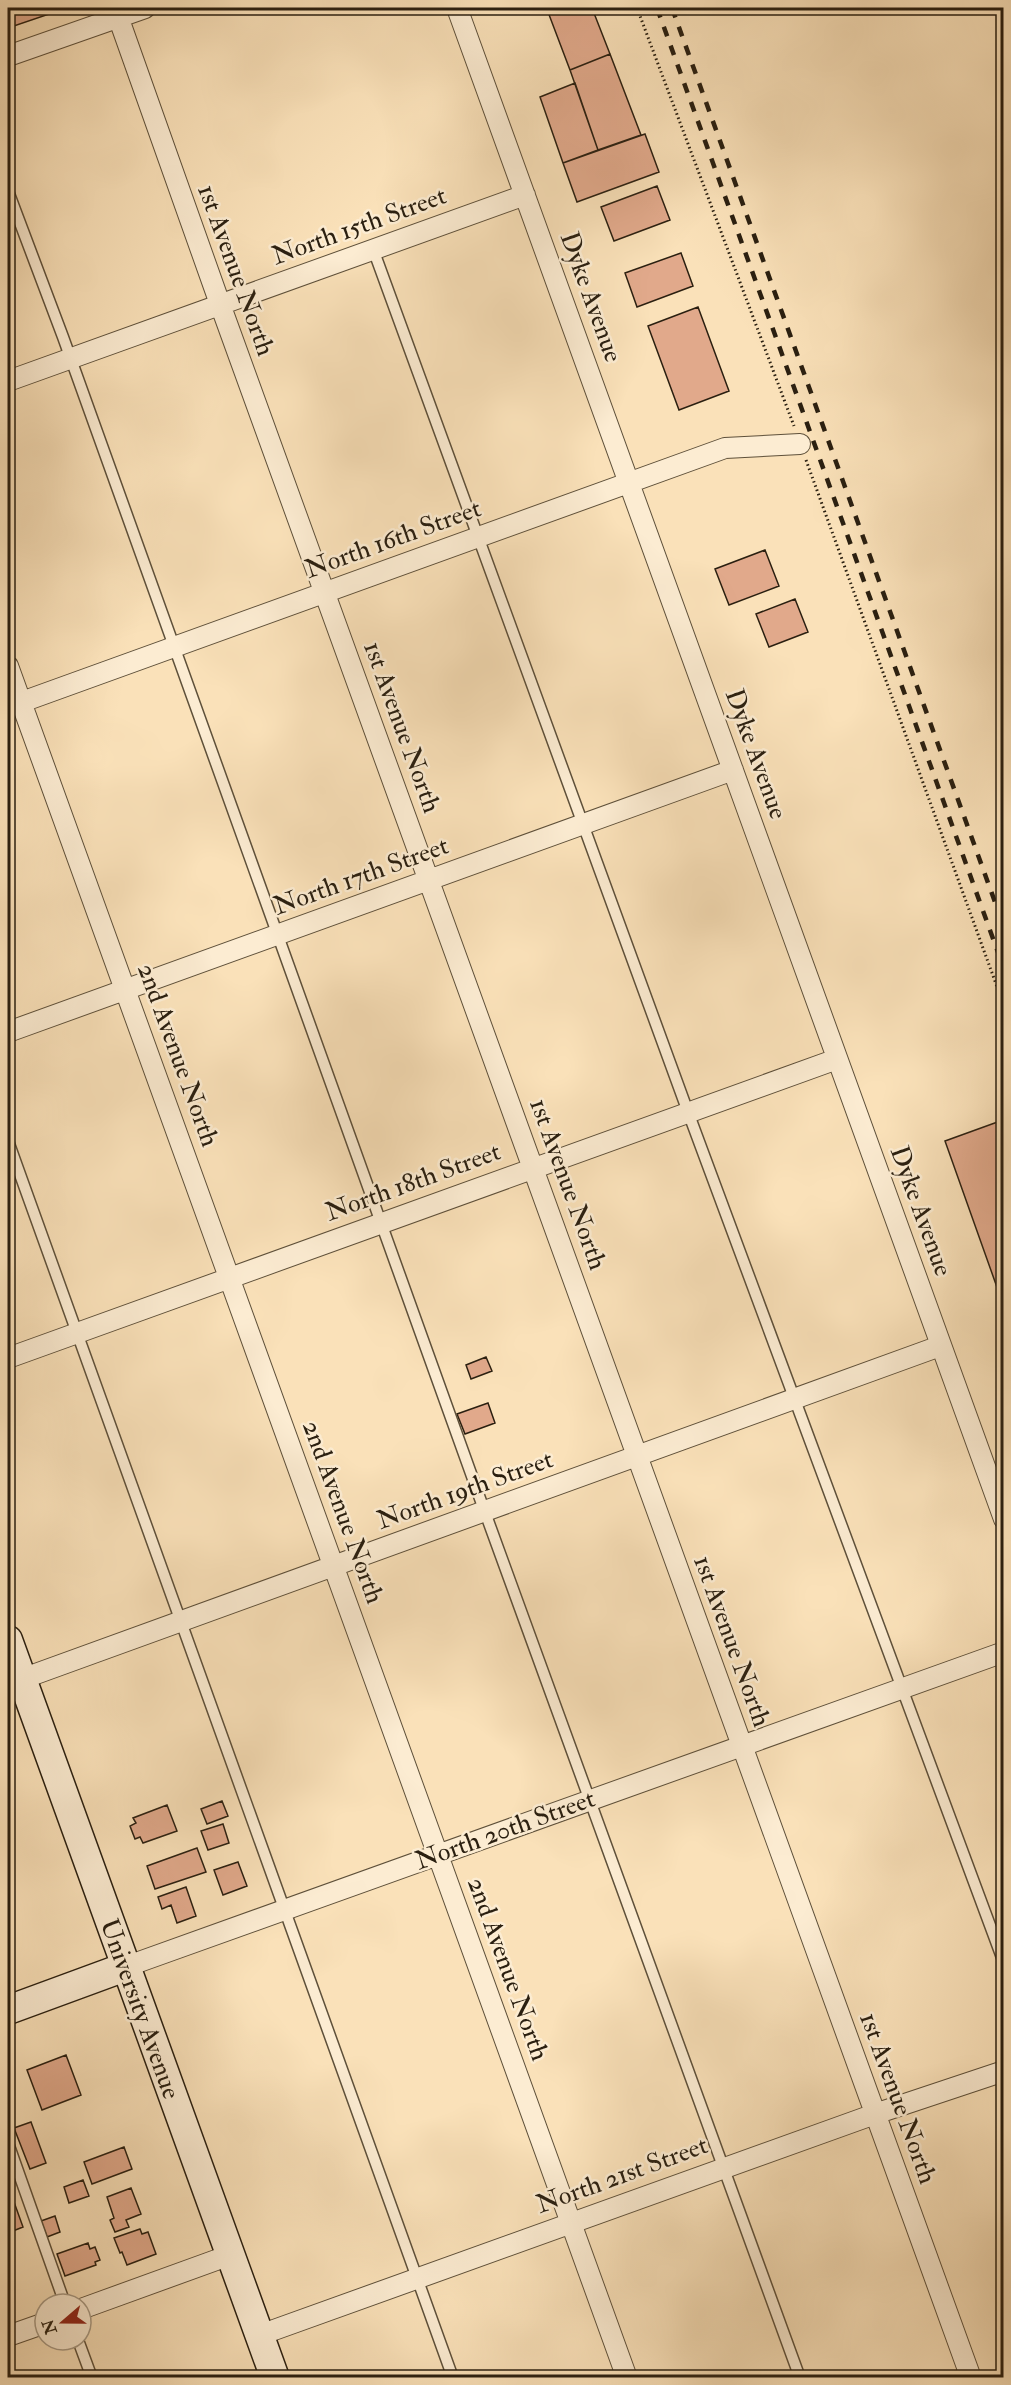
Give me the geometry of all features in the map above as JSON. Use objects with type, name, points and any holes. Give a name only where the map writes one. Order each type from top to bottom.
[{"type":"street","points":[[8,56],[117,12],[145,8]]},
{"type":"street","name":"Dyke Avenue","points":[[457,8],[1004,1519]]},
{"type":"street","name":"1st Avenue North","points":[[117,12],[220,304],[971,2378]]},
{"type":"street","name":"North 15th Street","points":[[8,381],[525,195]]},
{"type":"street","name":"North 16th Street","points":[[14,705],[725,448],[800,444]]},
{"type":"street","name":"2nd Avenue North","points":[[8,666],[14,705],[125,990],[627,2378]]},
{"type":"street","name":"North 17th Street","points":[[8,1032],[733,770]]},
{"type":"street","name":"North 18th Street","points":[[8,1358],[837,1059]]},
{"type":"street","name":"North 19th Street","points":[[14,1681],[180,1623],[940,1346]]},
{"type":"street","name":"University Avenue","points":[[8,1640],[14,1681],[125,1967],[276,2378]]},
{"type":"street","name":"North 20th Street","points":[[8,2010],[1004,1652]]},
{"type":"street","name":"North 21st Street","points":[[260,2334],[724,2167],[1004,2071]]},
{"type":"street","points":[[93,2305],[230,2255]]},
{"type":"street","points":[[8,2336],[33,2327]]},
{"type":"lane","points":[[8,191],[71,358],[485,1510],[801,2378]]},
{"type":"lane","points":[[373,249],[688,1112],[1004,1964]]},
{"type":"lane","points":[[8,1141],[453,2378]]},
{"type":"lane","points":[[8,2143],[61,2292]]},
{"type":"lane","points":[[82,2352],[92,2378]]},
{"type":"path","points":[[637,8],[800,444],[1004,1006]]},
{"type":"building","points":[[8,8],[64,8],[64,9],[8,28]]},
{"type":"building","points":[[558,8],[592,8],[610,54],[570,70],[548,12]]},
{"type":"building","points":[[610,54],[641,135],[598,150],[570,70]]},
{"type":"building","points":[[575,83],[598,150],[563,163],[540,97]]},
{"type":"building","points":[[645,134],[659,172],[577,202],[563,163]]},
{"type":"building","points":[[657,186],[670,220],[614,241],[601,207]]},
{"type":"building","points":[[681,253],[693,286],[637,307],[625,273]]},
{"type":"building","points":[[698,307],[729,391],[679,410],[648,326]]},
{"type":"building","points":[[765,550],[779,586],[729,605],[715,569]]},
{"type":"building","points":[[795,599],[808,632],[769,647],[756,614]]},
{"type":"building","points":[[1003,1120],[1004,1123],[1004,1307],[945,1141]]},
{"type":"building","points":[[486,1357],[492,1371],[471,1379],[466,1365]]},
{"type":"building","points":[[488,1403],[495,1423],[465,1434],[457,1414]]},
{"type":"building","points":[[222,1801],[228,1816],[207,1824],[201,1809]]},
{"type":"building","points":[[167,1805],[177,1831],[143,1843],[140,1837],[135,1839],[130,1826],[136,1823],[133,1818]]},
{"type":"building","points":[[223,1824],[229,1843],[208,1850],[201,1831]]},
{"type":"building","points":[[197,1848],[206,1872],[155,1889],[147,1866]]},
{"type":"building","points":[[238,1862],[247,1886],[223,1895],[214,1870]]},
{"type":"building","points":[[186,1887],[196,1916],[177,1923],[171,1905],[162,1909],[158,1897]]},
{"type":"building","points":[[66,2055],[81,2095],[42,2110],[27,2070]]},
{"type":"building","points":[[31,2122],[46,2163],[30,2169],[14,2128]]},
{"type":"building","points":[[124,2147],[132,2169],[92,2184],[84,2162]]},
{"type":"building","points":[[83,2180],[89,2196],[69,2203],[64,2187]]},
{"type":"building","points":[[131,2188],[141,2214],[126,2220],[129,2227],[115,2232],[110,2220],[114,2218],[107,2197]]},
{"type":"building","points":[[14,2202],[23,2227],[8,2233],[8,2204]]},
{"type":"building","points":[[55,2216],[60,2232],[47,2237],[41,2221]]},
{"type":"building","points":[[140,2229],[142,2234],[148,2232],[156,2254],[127,2265],[114,2238]]},
{"type":"building","points":[[88,2243],[90,2249],[95,2247],[100,2260],[95,2262],[96,2265],[65,2276],[57,2254]]},
{"type":"railway","points":[[657,8],[1004,969]]},
{"type":"railway","points":[[672,8],[1004,927]]}]
